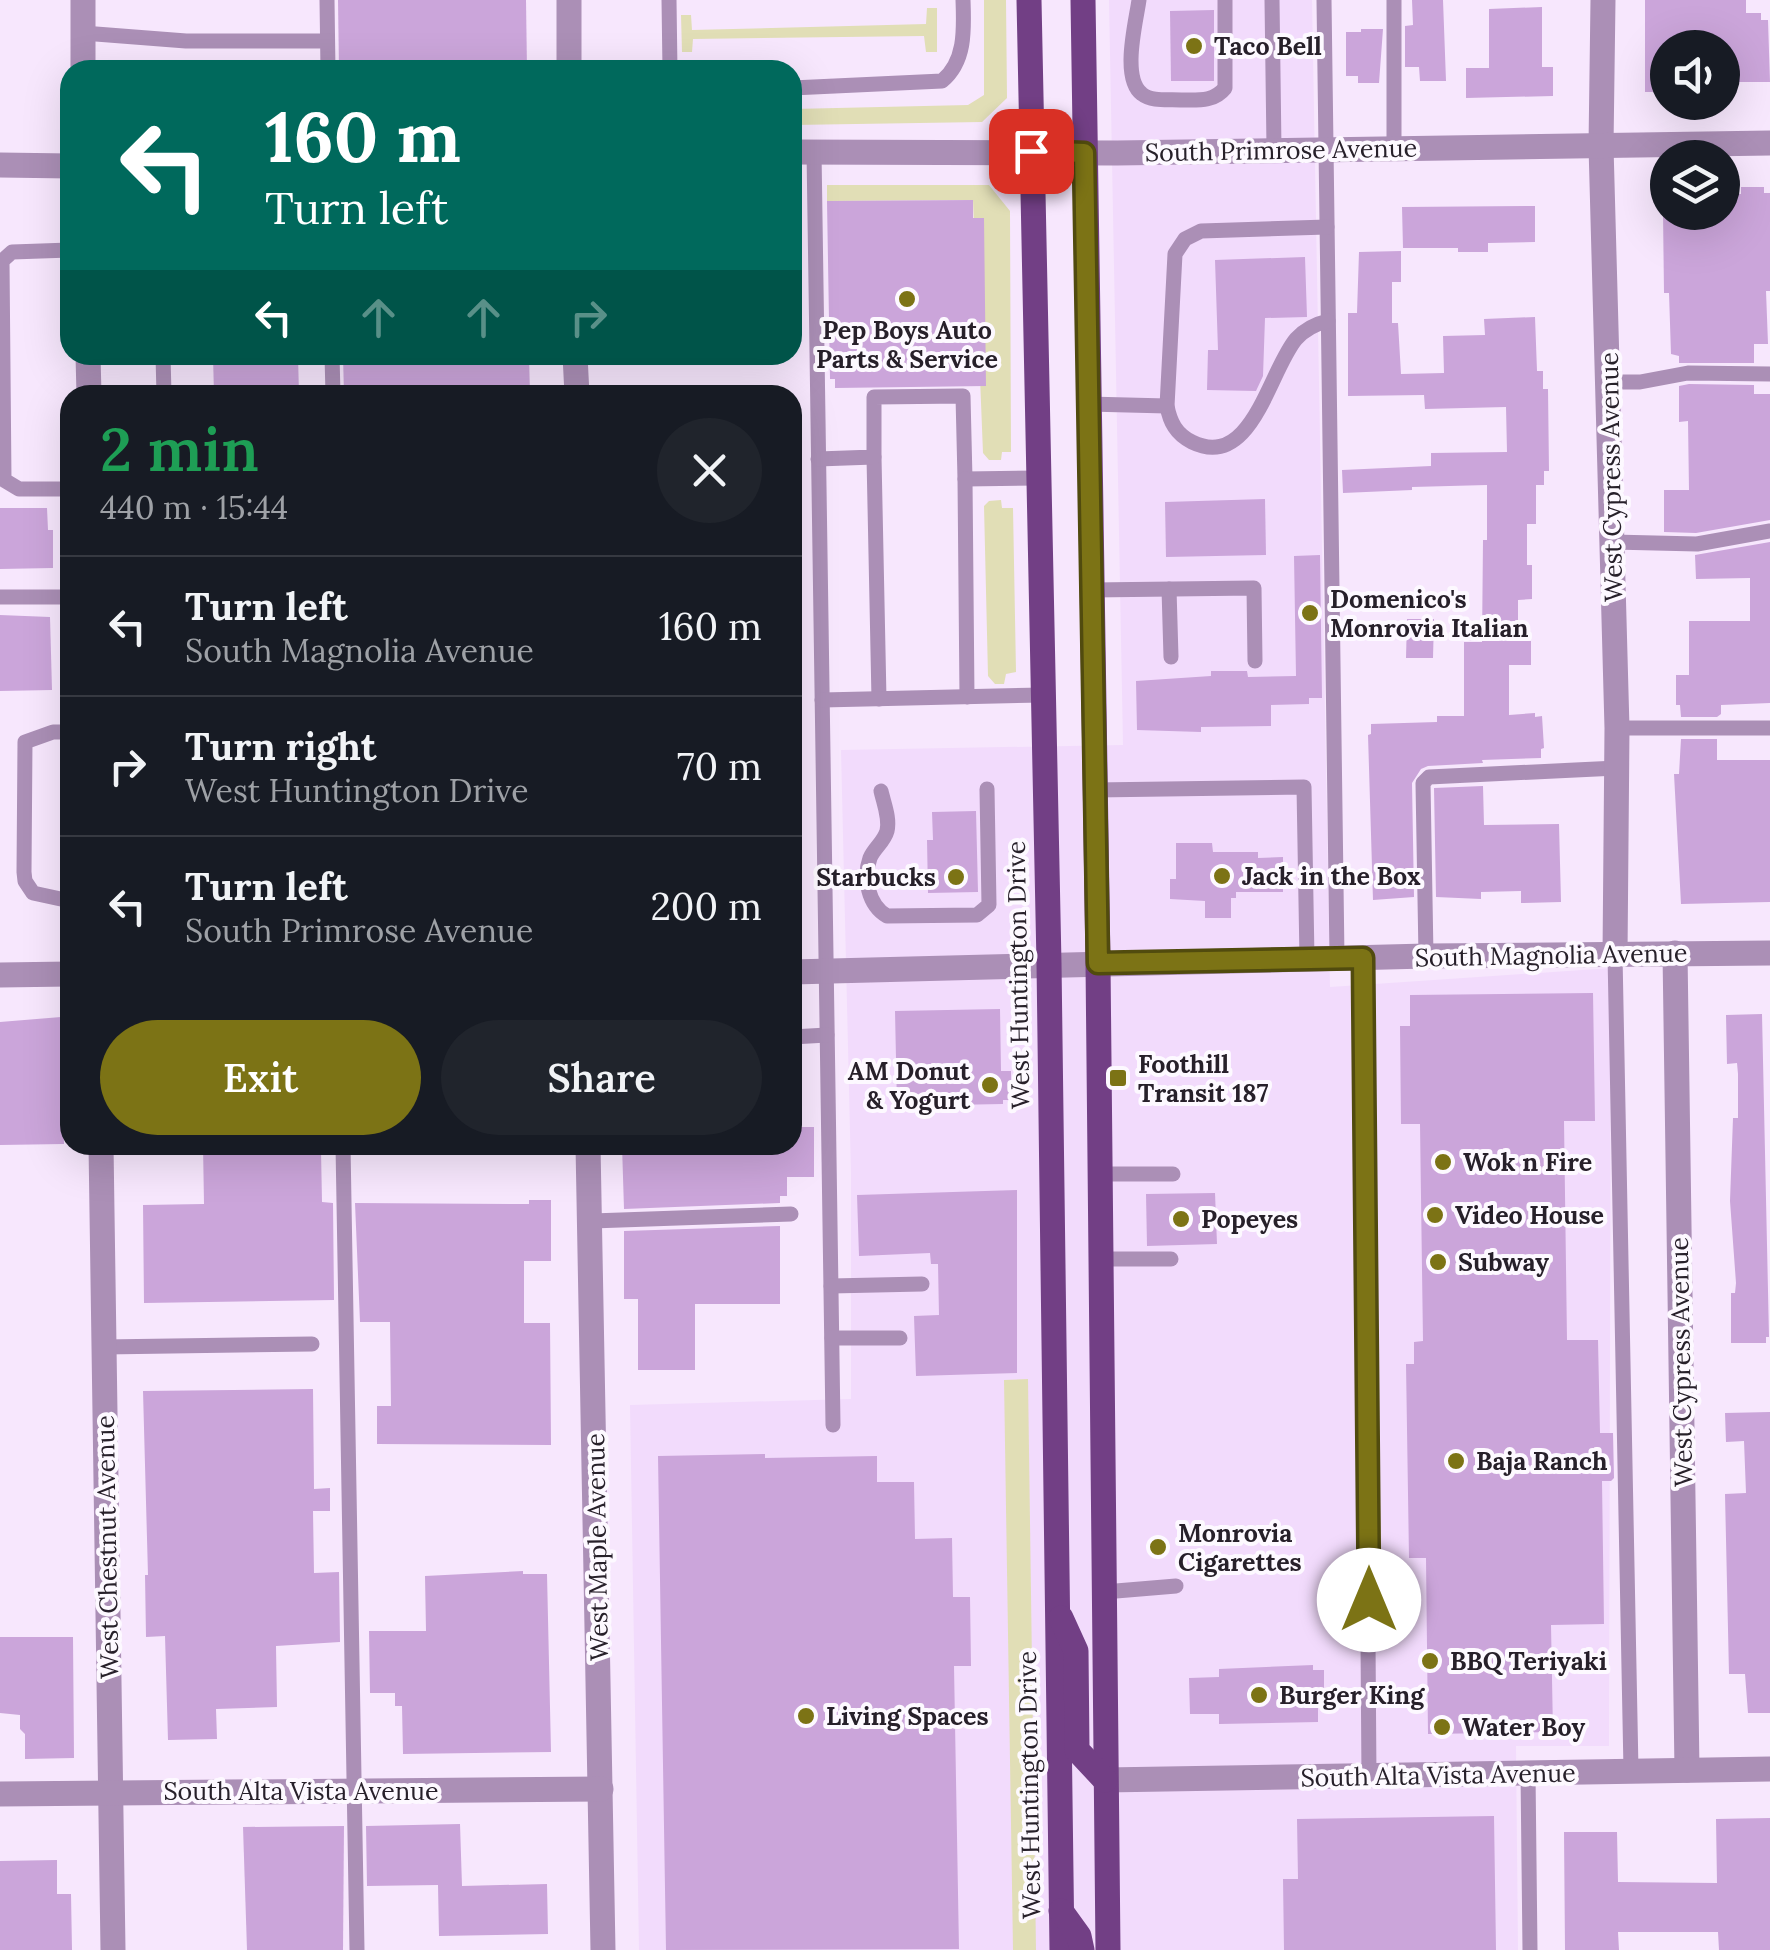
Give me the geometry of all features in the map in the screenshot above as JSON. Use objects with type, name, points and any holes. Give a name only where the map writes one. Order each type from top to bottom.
[{"type":"main road","name":"West Huntington Drive","points":[[1029,0],[1062,1950]]},
{"type":"main road","points":[[1082,0],[1098,963],[1108,1950]]},
{"type":"main road","points":[[1056,1609],[1076,1651],[1077,1750],[1105,1780]]},
{"type":"main road","points":[[1061,1910],[1079,1936],[1082,1950]]},
{"type":"street","points":[[83,0],[84,60]]},
{"type":"street","points":[[569,0],[570,60]]},
{"type":"street","name":"West Cypress Avenue","points":[[1602,0],[1601,146],[1617,728],[1615,954]]},
{"type":"street","name":"South Primrose Avenue","points":[[803,151],[1084,153],[1770,143]]},
{"type":"street","points":[[0,166],[60,166]]},
{"type":"street","name":"South Magnolia Avenue","points":[[802,972],[1426,956],[1770,952]]},
{"type":"street","name":"West Cypress Avenue","points":[[1675,954],[1687,1770]]},
{"type":"street","points":[[0,975],[60,974]]},
{"type":"street","name":"West Chestnut Avenue","points":[[101,1155],[113,1950]]},
{"type":"street","name":"West Maple Avenue","points":[[589,1155],[604,1950]]},
{"type":"street","name":"South Alta Vista Avenue","points":[[1105,1780],[1770,1769]]},
{"type":"street","name":"South Alta Vista Avenue","points":[[0,1794],[601,1789]]},
{"type":"lane","points":[[326,0],[328,60]]},
{"type":"lane","points":[[669,0],[670,60]]},
{"type":"lane","points":[[802,87],[942,80],[958,61],[964,0]]},
{"type":"lane","points":[[1139,0],[1131,58],[1136,88],[1153,99],[1203,100],[1225,88],[1225,0]]},
{"type":"lane","points":[[1272,0],[1274,148]]},
{"type":"lane","points":[[1324,0],[1328,321],[1350,958],[1368,1777]]},
{"type":"lane","points":[[1394,0],[1394,148]]},
{"type":"lane","points":[[83,33],[186,41],[327,41]]},
{"type":"lane","points":[[803,151],[818,459],[833,1424]]},
{"type":"lane","points":[[1327,227],[1202,231],[1185,239],[1175,254],[1167,406],[1177,432],[1189,441],[1215,446],[1241,436],[1253,421],[1294,341],[1315,324],[1328,321]]},
{"type":"lane","points":[[60,250],[12,252],[2,262],[4,480],[19,489],[60,489]]},
{"type":"lane","points":[[1609,382],[1640,382],[1688,372],[1770,374]]},
{"type":"lane","points":[[879,699],[874,397],[963,396],[967,697]]},
{"type":"lane","points":[[1088,404],[1167,406]]},
{"type":"lane","points":[[818,459],[874,458]]},
{"type":"lane","points":[[965,479],[1038,478]]},
{"type":"lane","points":[[1613,542],[1697,544],[1770,531]]},
{"type":"lane","points":[[1092,590],[1254,588],[1255,661]]},
{"type":"lane","points":[[1169,590],[1171,656]]},
{"type":"lane","points":[[0,597],[60,597]]},
{"type":"lane","points":[[822,700],[1043,695]]},
{"type":"lane","points":[[1617,728],[1770,728]]},
{"type":"lane","points":[[60,732],[25,742],[24,872],[33,893],[60,899]]},
{"type":"lane","points":[[1426,956],[1424,783],[1429,778],[1617,768]]},
{"type":"lane","points":[[1095,790],[1304,787],[1306,959]]},
{"type":"lane","points":[[881,791],[888,816],[887,832],[870,856],[869,892],[874,905],[887,916],[977,914],[989,904],[987,788]]},
{"type":"lane","points":[[1615,954],[1631,1770]]},
{"type":"lane","points":[[802,1036],[827,1035]]},
{"type":"lane","points":[[343,1155],[357,1950]]},
{"type":"lane","points":[[1100,1174],[1173,1174]]},
{"type":"lane","points":[[592,1222],[791,1214]]},
{"type":"lane","points":[[1101,1259],[1171,1259]]},
{"type":"lane","points":[[831,1286],[922,1284]]},
{"type":"lane","points":[[832,1338],[900,1338]]},
{"type":"lane","points":[[104,1348],[312,1344]]},
{"type":"lane","points":[[1104,1592],[1176,1586]]},
{"type":"lane","points":[[1528,1773],[1530,1950]]},
{"type":"shaded area","points":[[984,0],[1006,0],[1007,98],[982,122],[802,125],[802,109],[968,105],[984,95]]},
{"type":"shaded area","points":[[1109,0],[1312,0],[1330,987],[1611,968],[1609,1746],[1516,1746],[1518,1950],[639,1950],[630,1405],[851,1399],[851,1174],[841,750],[1123,745]]},
{"type":"shaded area","points":[[927,8],[937,8],[937,52],[926,52],[924,36],[693,39],[692,52],[682,52],[681,15],[691,15],[692,30],[926,24]]},
{"type":"shaded area","points":[[827,185],[989,185],[1010,211],[1011,452],[1002,452],[1001,460],[989,460],[983,453],[973,200],[827,201]]},
{"type":"shaded area","points":[[1001,500],[1002,508],[1013,508],[1016,672],[1006,674],[1004,684],[995,684],[988,676],[984,506],[989,501]]},
{"type":"shaded area","points":[[1028,1379],[1036,1950],[1013,1950],[1004,1380]]},
{"type":"building","points":[[338,0],[526,0],[527,60],[339,60]]},
{"type":"building","points":[[1412,0],[1443,0],[1446,81],[1420,81],[1419,67],[1405,67],[1405,26],[1413,25]]},
{"type":"building","points":[[1645,0],[1746,0],[1746,13],[1761,13],[1761,20],[1768,20],[1770,82],[1740,82],[1740,30],[1650,30],[1650,92],[1645,92]]},
{"type":"building","points":[[1542,7],[1542,67],[1553,67],[1553,96],[1466,98],[1466,68],[1489,68],[1489,9]]},
{"type":"building","points":[[1214,10],[1214,81],[1171,81],[1170,11]]},
{"type":"building","points":[[1383,29],[1379,83],[1358,83],[1358,76],[1346,76],[1346,32]]},
{"type":"building","points":[[1741,187],[1764,187],[1764,193],[1770,193],[1768,344],[1754,344],[1754,363],[1679,363],[1679,356],[1671,354],[1669,293],[1664,293],[1663,230],[1740,230]]},
{"type":"building","name":"Pep Boys Auto Parts & Service","points":[[973,200],[973,218],[984,218],[986,386],[835,388],[835,379],[830,379],[827,201]]},
{"type":"building","points":[[1535,206],[1535,242],[1488,243],[1488,252],[1403,248],[1402,207]]},
{"type":"building","points":[[1401,251],[1401,282],[1392,282],[1392,323],[1398,323],[1401,374],[1444,373],[1443,336],[1485,335],[1484,319],[1535,317],[1537,371],[1543,371],[1543,389],[1548,389],[1549,471],[1544,471],[1544,485],[1536,485],[1536,524],[1527,524],[1532,599],[1518,600],[1518,641],[1531,641],[1531,665],[1509,665],[1509,715],[1542,716],[1544,748],[1541,758],[1482,760],[1483,763],[1421,769],[1412,783],[1414,897],[1373,900],[1368,735],[1371,724],[1437,722],[1437,716],[1464,716],[1464,642],[1482,642],[1487,485],[1343,493],[1342,470],[1431,466],[1431,453],[1507,452],[1506,407],[1425,409],[1424,395],[1348,396],[1348,313],[1357,313],[1359,252]]},
{"type":"building","points":[[1305,257],[1307,317],[1265,318],[1263,376],[1256,391],[1207,390],[1208,350],[1218,350],[1215,260]]},
{"type":"building","points":[[213,365],[298,365],[299,385],[214,385]]},
{"type":"building","points":[[343,365],[529,365],[530,385],[344,385]]},
{"type":"building","points":[[1754,385],[1754,394],[1770,394],[1770,520],[1696,533],[1664,532],[1664,490],[1689,490],[1688,421],[1679,422],[1679,386]]},
{"type":"building","points":[[1265,499],[1266,555],[1166,557],[1165,502]]},
{"type":"building","points":[[0,508],[47,508],[48,530],[53,530],[53,568],[0,569]]},
{"type":"building","points":[[1770,542],[1770,703],[1721,705],[1717,717],[1681,717],[1680,705],[1676,705],[1676,675],[1689,675],[1689,621],[1750,621],[1750,578],[1696,579],[1695,555]]},
{"type":"building","name":"Domenico's Monrovia Italian","points":[[1320,555],[1322,698],[1309,698],[1309,704],[1271,705],[1271,726],[1201,727],[1201,732],[1137,730],[1136,681],[1211,676],[1211,671],[1247,671],[1248,677],[1296,676],[1294,556]]},
{"type":"building","points":[[0,615],[50,617],[52,690],[0,691]]},
{"type":"building","points":[[1407,619],[1434,619],[1433,658],[1406,658]]},
{"type":"building","points":[[1681,739],[1717,739],[1717,760],[1770,760],[1770,902],[1681,904],[1674,774],[1679,774]]},
{"type":"building","points":[[1483,786],[1484,825],[1559,824],[1561,902],[1521,903],[1521,891],[1481,892],[1481,899],[1436,897],[1434,788]]},
{"type":"building","points":[[976,811],[978,892],[928,893],[927,840],[933,840],[932,812]]},
{"type":"building","points":[[1176,843],[1212,843],[1213,852],[1258,852],[1258,858],[1283,857],[1283,892],[1236,892],[1236,898],[1231,898],[1231,918],[1205,918],[1205,901],[1170,899],[1170,879],[1176,879]]},
{"type":"building","points":[[1593,993],[1595,1121],[1564,1121],[1567,1340],[1598,1340],[1600,1433],[1613,1433],[1614,1478],[1602,1481],[1604,1624],[1551,1625],[1553,1732],[1428,1734],[1426,1558],[1409,1558],[1406,1364],[1414,1364],[1414,1342],[1423,1341],[1420,1124],[1401,1124],[1400,1026],[1410,1026],[1410,995]]},
{"type":"building","points":[[1000,1009],[1001,1071],[1011,1071],[1011,1100],[1003,1100],[1003,1104],[897,1106],[895,1011]]},
{"type":"building","points":[[1762,1014],[1769,1337],[1766,1343],[1731,1343],[1731,1293],[1735,1293],[1736,1283],[1730,1201],[1738,1074],[1737,1063],[1727,1064],[1726,1015]]},
{"type":"building","points":[[60,1017],[60,1144],[0,1145],[0,1022]]},
{"type":"building","points":[[802,1127],[814,1127],[814,1177],[787,1177],[787,1196],[780,1196],[780,1203],[624,1209],[622,1155],[802,1155]]},
{"type":"building","points":[[203,1155],[321,1155],[322,1202],[333,1203],[334,1300],[144,1303],[143,1205],[204,1204]]},
{"type":"building","points":[[1017,1190],[1017,1373],[916,1376],[914,1316],[939,1315],[938,1264],[931,1264],[930,1253],[859,1256],[857,1195]]},
{"type":"building","points":[[1215,1193],[1217,1244],[1147,1246],[1146,1194]]},
{"type":"building","points":[[529,1200],[551,1200],[551,1261],[524,1261],[524,1323],[550,1323],[551,1445],[377,1444],[377,1406],[391,1406],[390,1322],[360,1322],[355,1203],[529,1204]]},
{"type":"building","points":[[780,1226],[780,1304],[695,1304],[695,1370],[638,1370],[638,1299],[624,1299],[624,1231]]},
{"type":"building","points":[[313,1389],[314,1489],[330,1488],[330,1511],[313,1511],[314,1573],[339,1572],[340,1642],[276,1646],[277,1707],[216,1709],[217,1739],[168,1740],[165,1636],[146,1637],[143,1391]]},
{"type":"building","points":[[1770,1412],[1770,1713],[1748,1713],[1745,1674],[1729,1674],[1725,1494],[1746,1493],[1744,1441],[1726,1442],[1725,1413]]},
{"type":"building","points":[[765,1454],[765,1458],[877,1456],[877,1482],[914,1482],[915,1539],[952,1538],[953,1597],[970,1597],[971,1666],[954,1666],[959,1949],[666,1950],[658,1456]]},
{"type":"building","points":[[523,1571],[547,1574],[551,1752],[403,1754],[402,1706],[395,1706],[395,1693],[370,1693],[369,1631],[426,1631],[425,1576]]},
{"type":"building","points":[[0,1637],[73,1637],[74,1758],[25,1759],[20,1715],[0,1713]]},
{"type":"building","points":[[1313,1665],[1313,1670],[1324,1670],[1324,1695],[1318,1695],[1318,1722],[1219,1724],[1219,1714],[1190,1714],[1189,1678],[1219,1677],[1219,1669]]},
{"type":"building","points":[[1494,1816],[1496,1950],[1284,1950],[1283,1879],[1298,1879],[1297,1819]]},
{"type":"building","points":[[1770,1818],[1770,1950],[1719,1950],[1718,1932],[1618,1932],[1619,1950],[1565,1950],[1564,1832],[1617,1832],[1618,1882],[1717,1883],[1716,1819]]},
{"type":"building","points":[[460,1824],[462,1886],[547,1884],[548,1934],[439,1936],[438,1885],[367,1886],[366,1826]]},
{"type":"building","points":[[344,1826],[343,1950],[247,1950],[243,1827]]},
{"type":"building","points":[[57,1860],[57,1894],[71,1894],[72,1950],[0,1950],[0,1861]]},
{"type":"place","name":"Taco Bell","points":[[1194,46]]},
{"type":"place","name":"Pep Boys Auto Parts & Service","points":[[907,299]]},
{"type":"place","name":"Domenico's Monrovia Italian","points":[[1310,613]]},
{"type":"place","name":"Jack in the Box","points":[[1222,876]]},
{"type":"place","name":"Starbucks","points":[[956,877]]},
{"type":"place","name":"Foothill Transit 187","points":[[1118,1078]]},
{"type":"place","name":"AM Donut & Yogurt","points":[[990,1085]]},
{"type":"place","name":"Wok n Fire","points":[[1443,1162]]},
{"type":"place","name":"Video House","points":[[1435,1215]]},
{"type":"place","name":"Popeyes","points":[[1181,1219]]},
{"type":"place","name":"Subway","points":[[1438,1262]]},
{"type":"place","name":"Baja Ranch","points":[[1456,1461]]},
{"type":"place","name":"Monrovia Cigarettes","points":[[1158,1547]]},
{"type":"place","name":"BBQ Teriyaki","points":[[1430,1661]]},
{"type":"place","name":"Burger King","points":[[1259,1695]]},
{"type":"place","name":"Living Spaces","points":[[806,1716]]},
{"type":"place","name":"Water Boy","points":[[1442,1727]]},
{"type":"route","points":[[1031,151],[1084,153],[1098,963],[1363,958],[1369,1600]]}]
